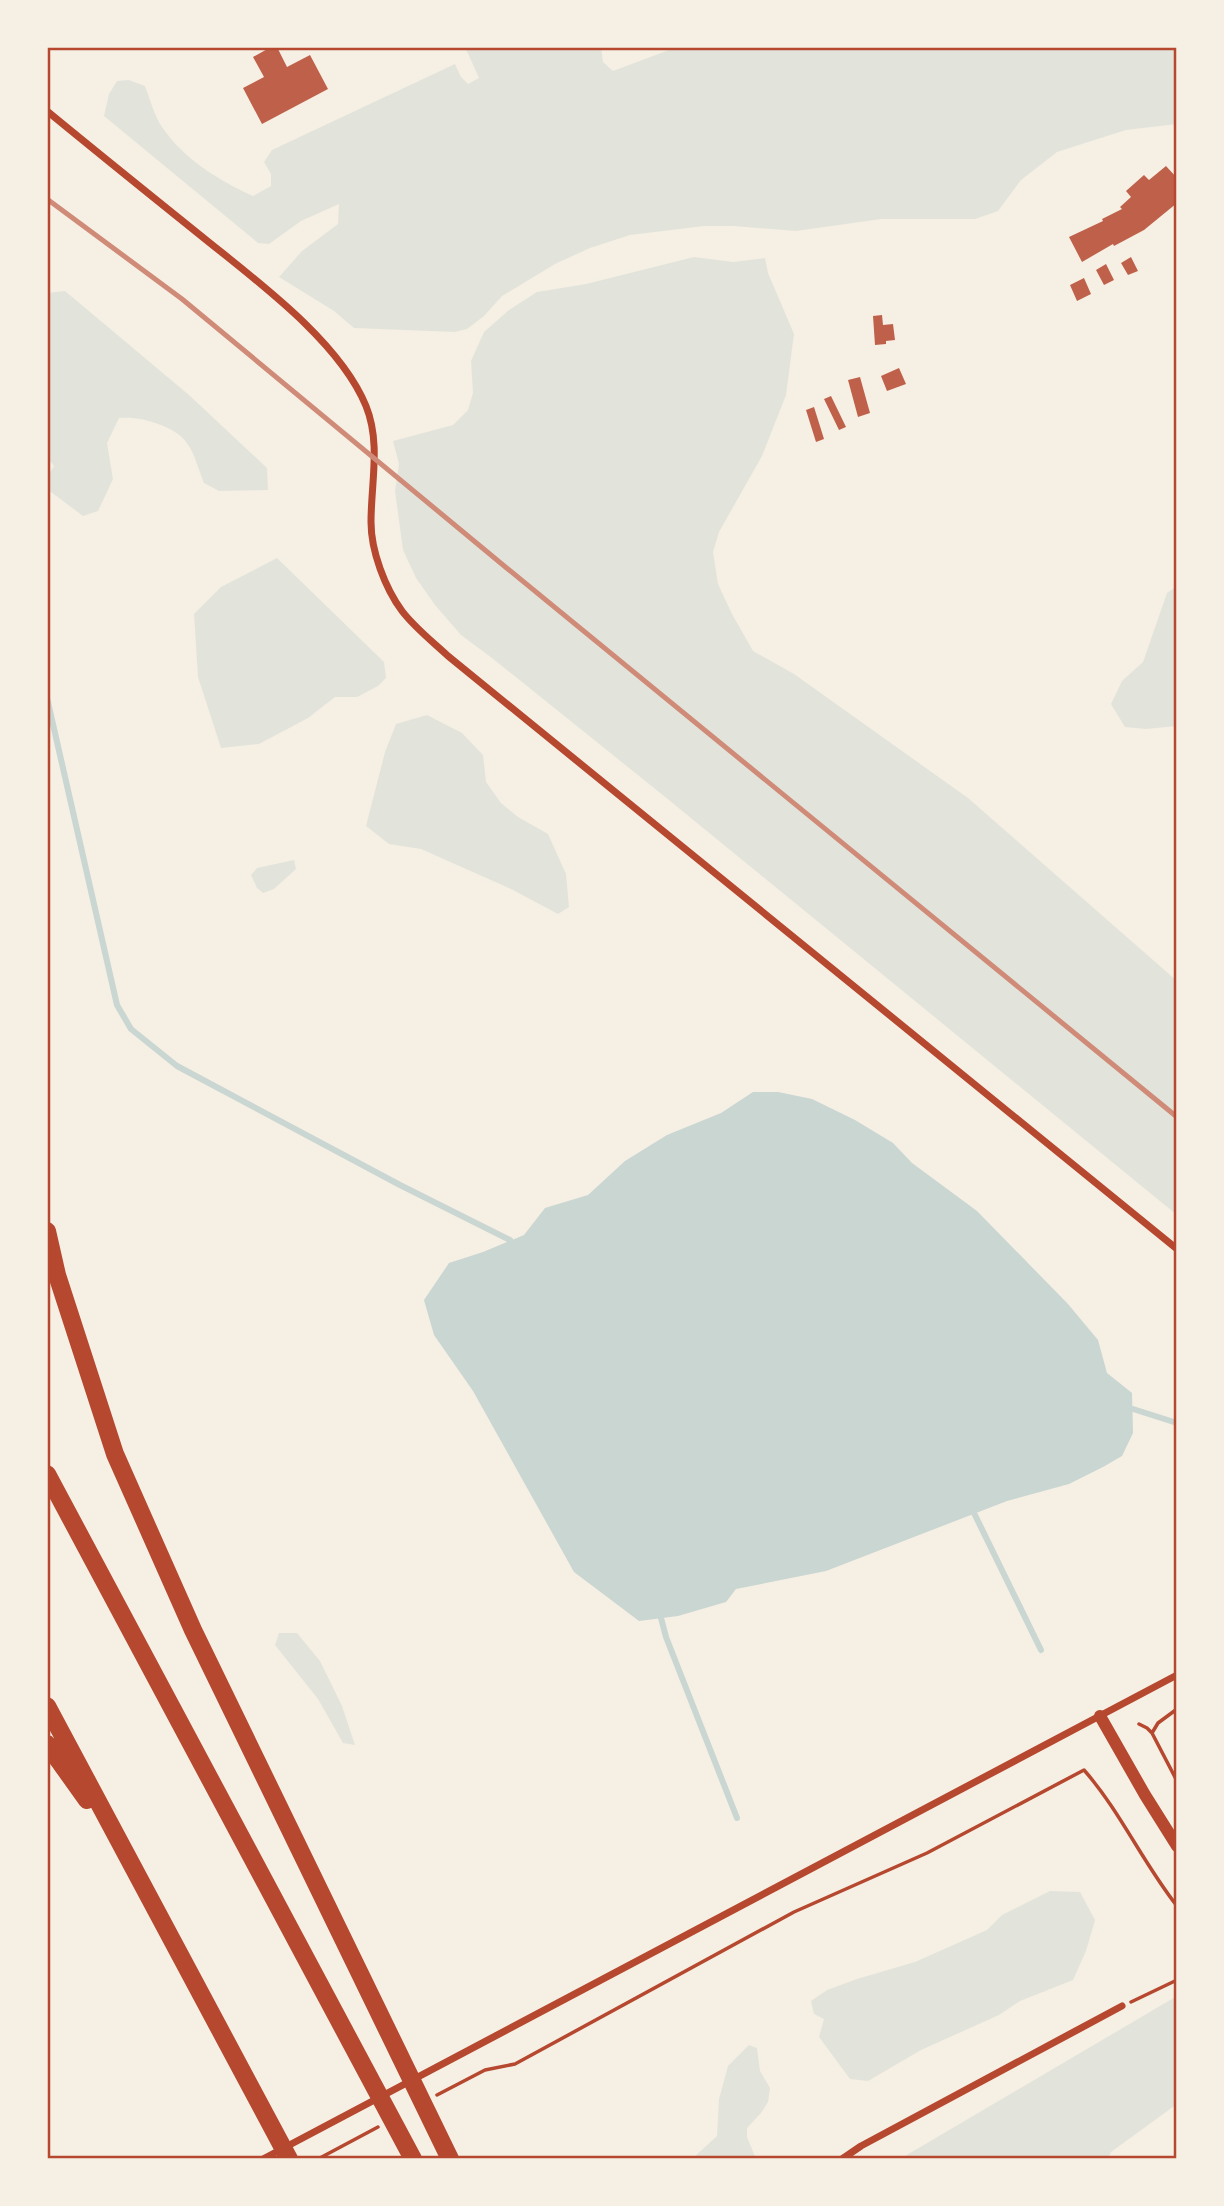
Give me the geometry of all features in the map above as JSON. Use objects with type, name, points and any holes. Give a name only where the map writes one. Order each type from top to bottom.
[{"type":"highway","points":[[47,1231],[57,1275],[115,1454],[193,1630],[450,2159]]},
{"type":"highway","points":[[47,1474],[413,2159]]},
{"type":"highway","points":[[47,1706],[289,2159]]},
{"type":"highway","points":[[47,1744],[128,1857]]},
{"type":"street","points":[[47,111],[254,280],[313,333],[343,367],[366,407],[372,431],[376,458],[371,524],[376,555],[393,596],[403,612],[458,665],[1177,1249]]},
{"type":"street","points":[[263,2159],[1177,1675]]},
{"type":"street","points":[[1100,1716],[1177,1846]]},
{"type":"street","points":[[842,2159],[861,2146],[1122,2006]]},
{"type":"path","points":[[1152,1733],[1158,1723],[1177,1709]]},
{"type":"path","points":[[1139,1724],[1152,1733],[1177,1781]]},
{"type":"path","points":[[477,2073],[515,2064],[794,1912],[927,1853],[1084,1770],[1102,1792],[1150,1869],[1177,1906]]},
{"type":"path","points":[[1122,2006],[1177,1980]]},
{"type":"shaded area","points":[[465,47],[601,47],[603,62],[613,71],[677,47],[1177,47],[1177,124],[1126,130],[1057,152],[1021,180],[998,211],[975,219],[881,219],[796,231],[704,226],[630,235],[590,248],[555,264],[502,296],[484,316],[467,329],[455,332],[354,328],[334,311],[279,277],[302,251],[338,224],[339,204],[301,221],[269,244],[258,243],[104,116],[109,94],[117,81],[129,80],[145,86],[159,122],[181,149],[215,176],[253,196],[271,186],[271,174],[264,162],[272,150],[455,64],[468,84],[479,78]]},
{"type":"shaded area","points":[[694,257],[733,262],[765,258],[768,273],[794,334],[786,395],[762,456],[719,532],[713,552],[718,584],[732,614],[753,651],[794,674],[968,798],[1177,981],[1177,1215],[664,796],[461,635],[416,578],[403,550],[395,491],[399,464],[393,441],[453,425],[468,410],[473,393],[471,361],[484,332],[509,310],[537,292],[586,284]]},
{"type":"shaded area","points":[[65,291],[189,395],[267,468],[268,490],[219,491],[204,483],[189,446],[178,434],[153,422],[124,418],[119,418],[107,443],[113,479],[98,511],[83,516],[47,489],[47,477],[54,466],[47,457],[47,293]]},
{"type":"shaded area","points":[[277,558],[384,662],[386,678],[378,686],[357,697],[335,697],[308,718],[259,744],[221,748],[198,677],[194,614],[221,587]]},
{"type":"shaded area","points":[[1177,586],[1177,726],[1146,729],[1125,727],[1111,704],[1122,681],[1143,662],[1167,593]]},
{"type":"shaded area","points":[[427,715],[462,733],[483,755],[486,782],[501,803],[518,817],[548,834],[566,874],[569,907],[558,914],[511,889],[421,849],[389,844],[366,826],[385,752],[396,724]]},
{"type":"shaded area","points":[[294,860],[296,869],[274,889],[263,893],[257,888],[251,875],[257,868]]},
{"type":"shaded area","points":[[753,1092],[778,1092],[812,1099],[855,1120],[893,1143],[912,1163],[977,1211],[1068,1304],[1098,1340],[1107,1373],[1132,1393],[1133,1433],[1122,1456],[1069,1484],[1007,1501],[826,1571],[736,1589],[726,1602],[678,1616],[639,1621],[574,1572],[473,1391],[434,1335],[424,1300],[449,1263],[524,1235],[545,1208],[588,1195],[625,1161],[667,1135],[721,1113]]},
{"type":"shaded area","points":[[279,1633],[297,1633],[320,1661],[342,1706],[355,1745],[343,1743],[318,1699],[275,1645]]},
{"type":"shaded area","points":[[1050,1891],[1080,1892],[1095,1920],[1086,1951],[1073,1980],[1020,2001],[999,2015],[921,2050],[868,2081],[850,2079],[819,2037],[824,2019],[814,2014],[811,2001],[827,1990],[915,1962],[987,1930],[1002,1915]]},
{"type":"shaded area","points":[[1177,1996],[1177,2104],[1111,2152],[1108,2159],[900,2159]]},
{"type":"shaded area","points":[[749,2045],[757,2048],[760,2071],[770,2088],[768,2102],[747,2128],[747,2137],[756,2159],[692,2159],[717,2136],[719,2099],[728,2066]]},
{"type":"building","points":[[271,47],[277,47],[287,67],[310,55],[328,89],[262,124],[243,88],[264,77],[253,57]]},
{"type":"building","points":[[1166,166],[1177,178],[1177,203],[1144,230],[1082,262],[1069,237],[1122,209],[1120,207],[1131,197],[1126,191],[1144,175],[1149,180]]},
{"type":"building","points":[[1131,257],[1138,271],[1128,275],[1121,263]]},
{"type":"building","points":[[1106,264],[1114,280],[1104,285],[1096,270]]},
{"type":"building","points":[[1084,278],[1091,294],[1077,301],[1070,285]]},
{"type":"building","points":[[882,315],[883,325],[893,324],[895,340],[875,345],[873,316]]},
{"type":"building","points":[[899,368],[906,384],[887,391],[881,376]]},
{"type":"building","points":[[860,377],[870,413],[858,417],[848,380]]},
{"type":"building","points":[[831,396],[846,427],[839,430],[824,399]]},
{"type":"building","points":[[814,407],[824,439],[816,442],[806,410]]},
{"type":"waterway","points":[[47,698],[117,1005],[131,1029],[177,1066],[400,1185],[510,1240]]},
{"type":"waterway","points":[[1133,1409],[1177,1423]]},
{"type":"waterway","points":[[974,1513],[1041,1650]]},
{"type":"waterway","points":[[661,1618],[737,1818]]},
{"type":"railway","points":[[47,199],[182,299],[1177,1117]]}]
